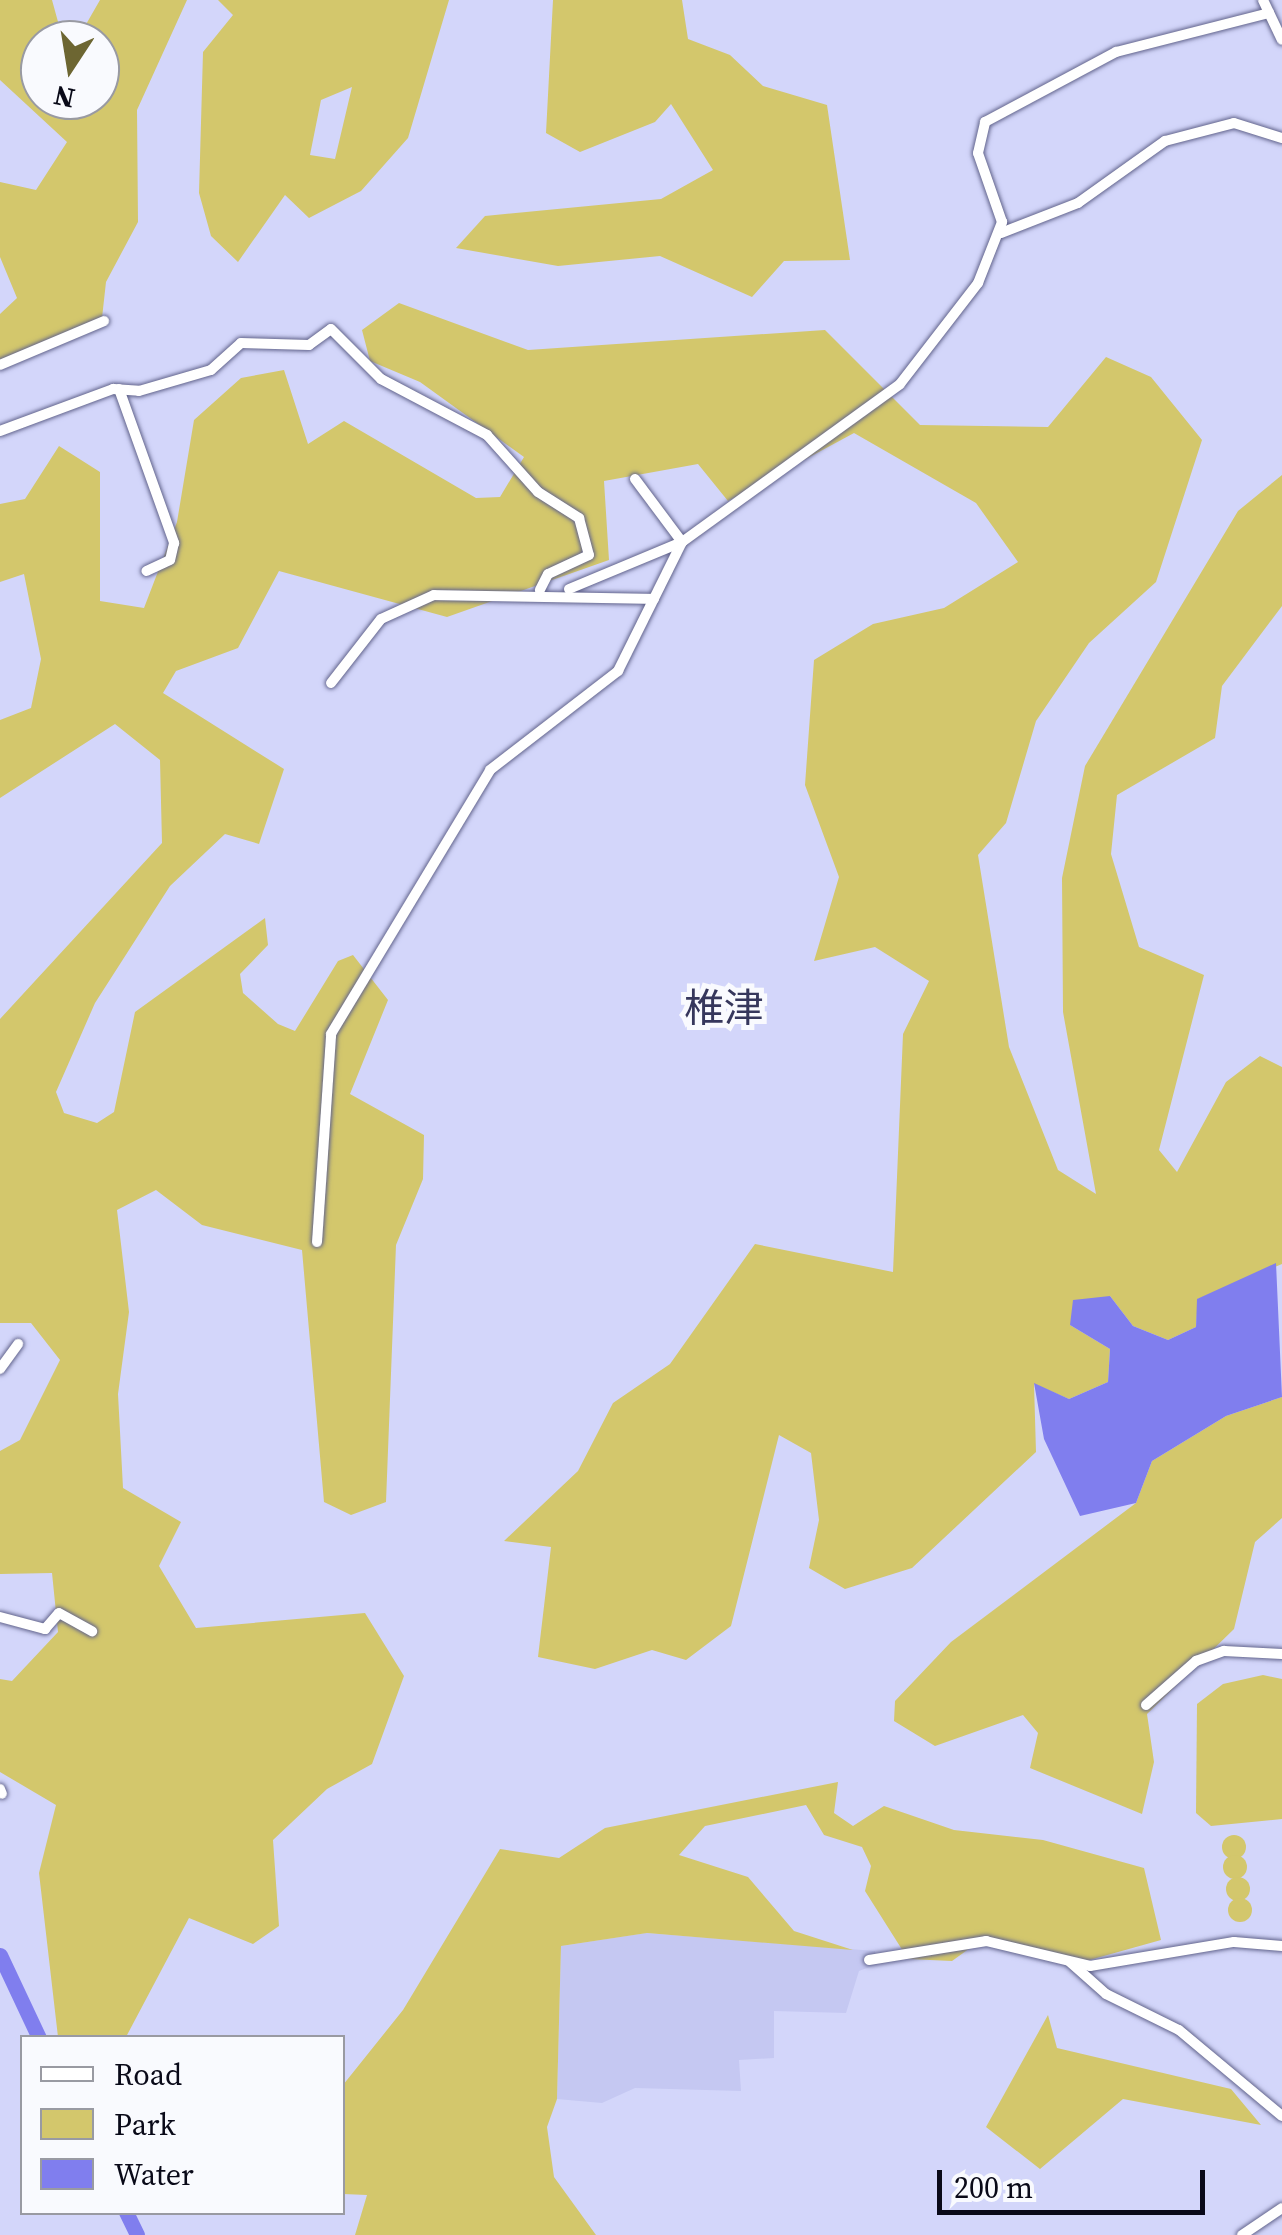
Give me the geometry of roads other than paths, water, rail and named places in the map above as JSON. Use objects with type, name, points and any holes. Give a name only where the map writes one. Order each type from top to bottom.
[{"type":"street","points":[[1263,0],[1282,40]]},
{"type":"street","points":[[597,589],[682,542],[900,384],[978,283],[1001,233],[977,138],[1002,107],[1116,52],[1269,13]]},
{"type":"street","points":[[1001,233],[1091,195],[1165,142],[1234,122],[1282,138]]},
{"type":"street","points":[[0,365],[104,321]]},
{"type":"street","points":[[0,431],[119,390],[211,370],[242,343],[309,345],[331,329],[368,369],[487,436],[538,492],[580,518],[589,555],[548,574],[540,590]]},
{"type":"street","points":[[119,390],[144,478],[173,533],[170,560],[146,571]]},
{"type":"street","points":[[635,479],[682,542]]},
{"type":"street","points":[[317,1242],[332,1034],[490,770],[618,671],[682,542]]},
{"type":"street","points":[[331,683],[381,619],[434,594],[597,589],[654,599]]},
{"type":"street","points":[[0,1367],[18,1344]]},
{"type":"street","points":[[0,1617],[45,1630],[58,1613],[92,1631]]},
{"type":"street","points":[[1146,1704],[1196,1661],[1224,1650],[1282,1654]]},
{"type":"street","points":[[869,1960],[986,1942],[1070,1962],[1234,1942],[1282,1946]]},
{"type":"street","points":[[1070,1962],[1106,1994],[1179,2030],[1282,2116]]},
{"type":"street","points":[[1242,2235],[1282,2208]]},
{"type":"water","points":[[1276,1263],[1282,1397],[1226,1416],[1152,1461],[1136,1503],[1080,1516],[1044,1439],[1034,1383],[1069,1399],[1108,1382],[1110,1349],[1070,1325],[1073,1300],[1110,1296],[1133,1326],[1168,1340],[1196,1327],[1197,1299]]},
{"type":"waterway","points":[[0,1955],[38,2035]]},
{"type":"waterway","points":[[127,2215],[137,2235]]},
{"type":"district","name":"椎津","points":[[724,1008]]}]
